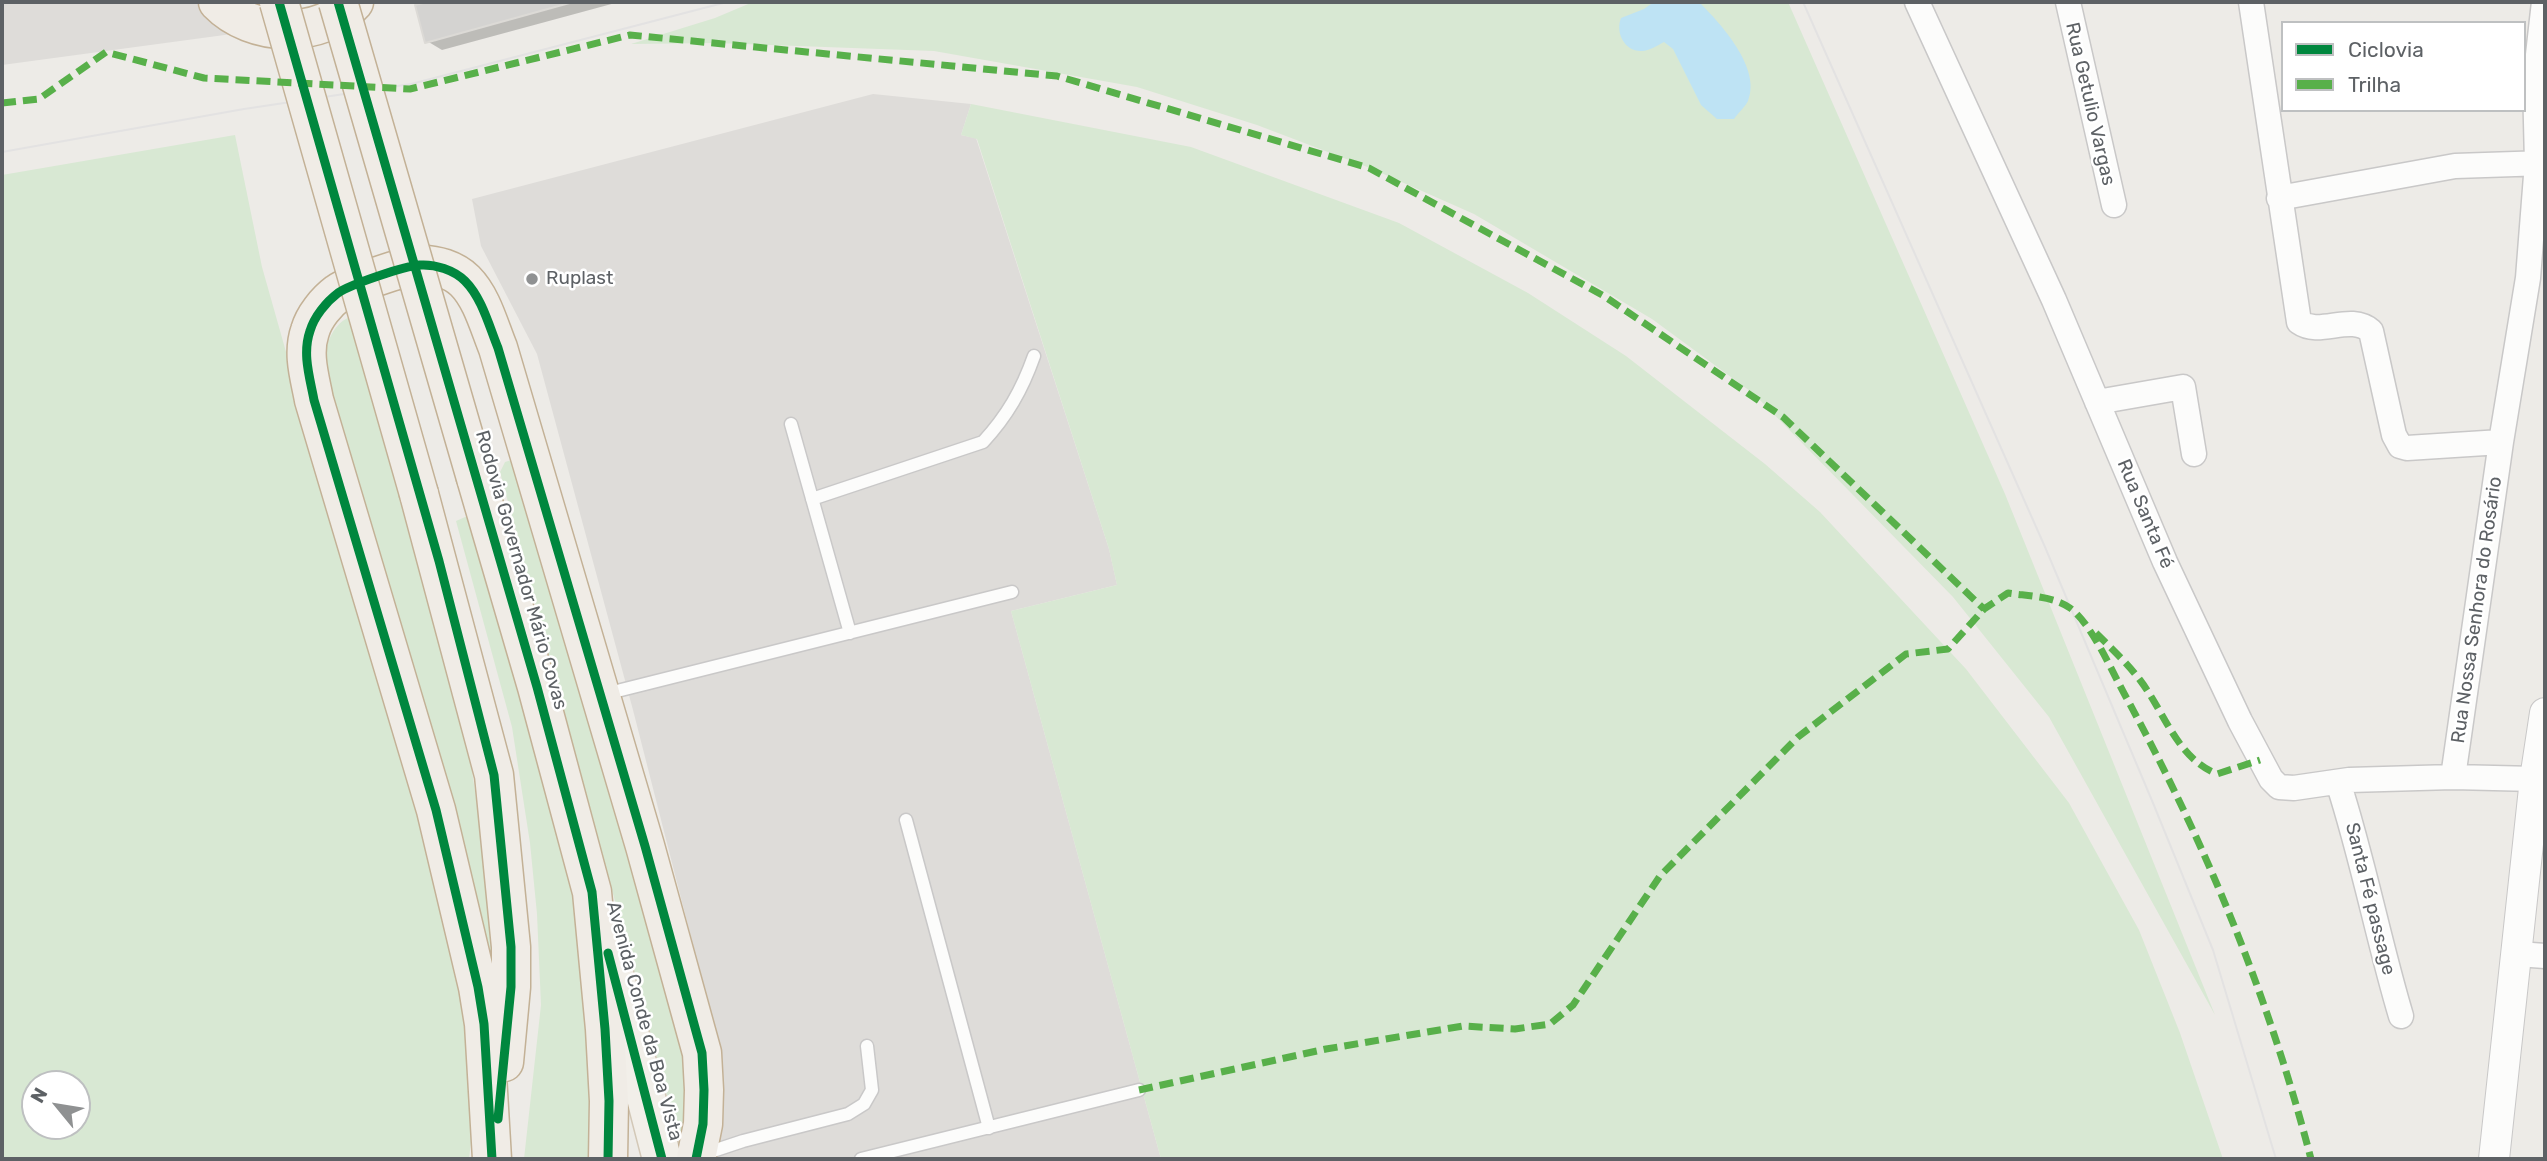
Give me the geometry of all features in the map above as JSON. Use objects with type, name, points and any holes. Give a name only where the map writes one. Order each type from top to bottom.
[{"type":"highway","points":[[218,2],[239,18],[269,29],[314,26],[328,21],[354,2]]},
{"type":"highway","points":[[279,2],[419,494],[491,763],[499,813],[510,931],[511,987],[493,1159]]},
{"type":"highway","name":"Rodovia Governador Mário Covas","points":[[338,2],[537,687],[592,892],[605,1029],[609,1101],[608,1159]]},
{"type":"highway","points":[[493,1159],[484,1024],[478,986],[436,810],[314,400],[306,352],[310,331],[328,302],[340,292],[419,265],[450,271],[464,280],[475,294],[498,348],[645,846],[702,1053],[703,1124],[685,1158]]},
{"type":"main road","name":"Avenida Conde da Boa Vista","points":[[592,892],[685,1158]]},
{"type":"street","name":"Rua Santa Fé","points":[[1917,2],[1984,142],[2165,562],[2267,773],[2279,787],[2284,788],[2304,788],[2339,782],[2453,777],[2535,779]]},
{"type":"street","name":"Rua Getulio Vargas","points":[[2068,2],[2113,205]]},
{"type":"street","points":[[2252,2],[2299,322],[2308,327],[2348,323],[2371,331],[2394,435],[2400,446],[2407,448],[2501,442]]},
{"type":"street","name":"Rua Nossa Senhora do Rosário","points":[[2453,777],[2501,442],[2528,278],[2541,163],[2535,81],[2544,2]]},
{"type":"street","points":[[2279,198],[2436,169],[2541,163]]},
{"type":"street","points":[[2097,402],[2183,387],[2194,454]]},
{"type":"street","points":[[2494,1159],[2532,955],[2535,779],[2545,713]]},
{"type":"street","name":"Santa Fé passage","points":[[2339,782],[2401,1016]]},
{"type":"lane","points":[[812,499],[983,442],[1002,422],[1021,390],[1034,356]]},
{"type":"lane","points":[[791,424],[850,633]]},
{"type":"lane","points":[[601,695],[1012,592]]},
{"type":"lane","points":[[906,820],[989,1128]]},
{"type":"lane","points":[[685,1158],[848,1114],[864,1104],[873,1090],[867,1046]]},
{"type":"lane","points":[[861,1159],[1139,1090]]},
{"type":"shaded area","points":[[2,2],[218,2],[269,29],[2,65]]},
{"type":"shaded area","points":[[873,94],[971,104],[961,135],[976,138],[1109,549],[1117,585],[1011,611],[1161,1159],[711,1159],[716,1035],[633,710],[537,354],[481,246],[472,199]]},
{"type":"green space","points":[[753,2],[1788,2],[2005,494],[2215,1015],[2049,717],[1953,597],[1754,394],[1652,319],[1474,214],[1370,168],[1257,125],[1137,87],[934,51],[716,43],[631,44],[715,18]]},
{"type":"green space","points":[[971,104],[1191,147],[1399,223],[1528,293],[1626,356],[1765,464],[1820,512],[1966,669],[2069,803],[2139,930],[2180,1033],[2223,1159],[1161,1159],[1011,611],[1117,585],[1109,549],[977,139],[961,135]]},
{"type":"green space","points":[[235,135],[262,267],[471,1006],[476,1098],[469,1159],[2,1159],[2,175]]},
{"type":"green space","points":[[352,316],[456,692],[472,771],[492,907],[493,969],[425,737],[323,361],[329,340],[336,328]]},
{"type":"green space","points":[[515,459],[688,1061],[682,1151],[500,472],[505,462]]},
{"type":"green space","points":[[472,514],[585,929],[597,1159],[524,1159],[541,1005],[537,914],[530,843],[512,727],[456,521]]},
{"type":"water","points":[[1654,2],[1699,2],[1737,47],[1749,75],[1751,88],[1748,101],[1734,119],[1717,119],[1701,105],[1673,49],[1664,42],[1642,51],[1626,45],[1619,30],[1621,18]]},
{"type":"building","points":[[427,2],[573,2],[425,43],[415,5]]},
{"type":"tram line","points":[[2,152],[244,109],[411,84],[727,2]]},
{"type":"tram line","points":[[1803,2],[2045,547],[2153,803],[2213,950],[2276,1159]]},
{"type":"marked path","points":[[2,103],[39,99],[106,52],[204,78],[410,89],[630,35],[1057,76],[1369,168],[1604,296],[1783,417],[1984,609]]},
{"type":"marked path","points":[[1139,1090],[1326,1049],[1463,1026],[1515,1029],[1550,1024],[1573,1005],[1660,876],[1798,737],[1906,654],[1948,649],[1984,609],[2008,593],[2048,599],[2070,608],[2086,625],[2101,649],[2183,808],[2233,922],[2276,1039],[2311,1159]]},
{"type":"marked path","points":[[2096,633],[2135,674],[2182,746],[2203,767],[2217,774],[2260,760]]},
{"type":"cycle path","points":[[279,2],[439,561],[494,775],[511,947],[511,987],[498,1119]]},
{"type":"cycle path","points":[[338,2],[537,687],[592,892],[605,1029],[609,1101],[608,1159]]},
{"type":"cycle path","points":[[492,1159],[484,1024],[478,987],[436,810],[314,400],[307,357],[312,326],[321,310],[338,293],[366,280],[420,265],[444,268],[465,281],[481,304],[498,348],[645,846],[702,1053],[703,1124],[696,1159]]},
{"type":"cycle path","points":[[608,953],[662,1159]]},
{"type":"place","name":"Ruplast","points":[[532,279]]}]
